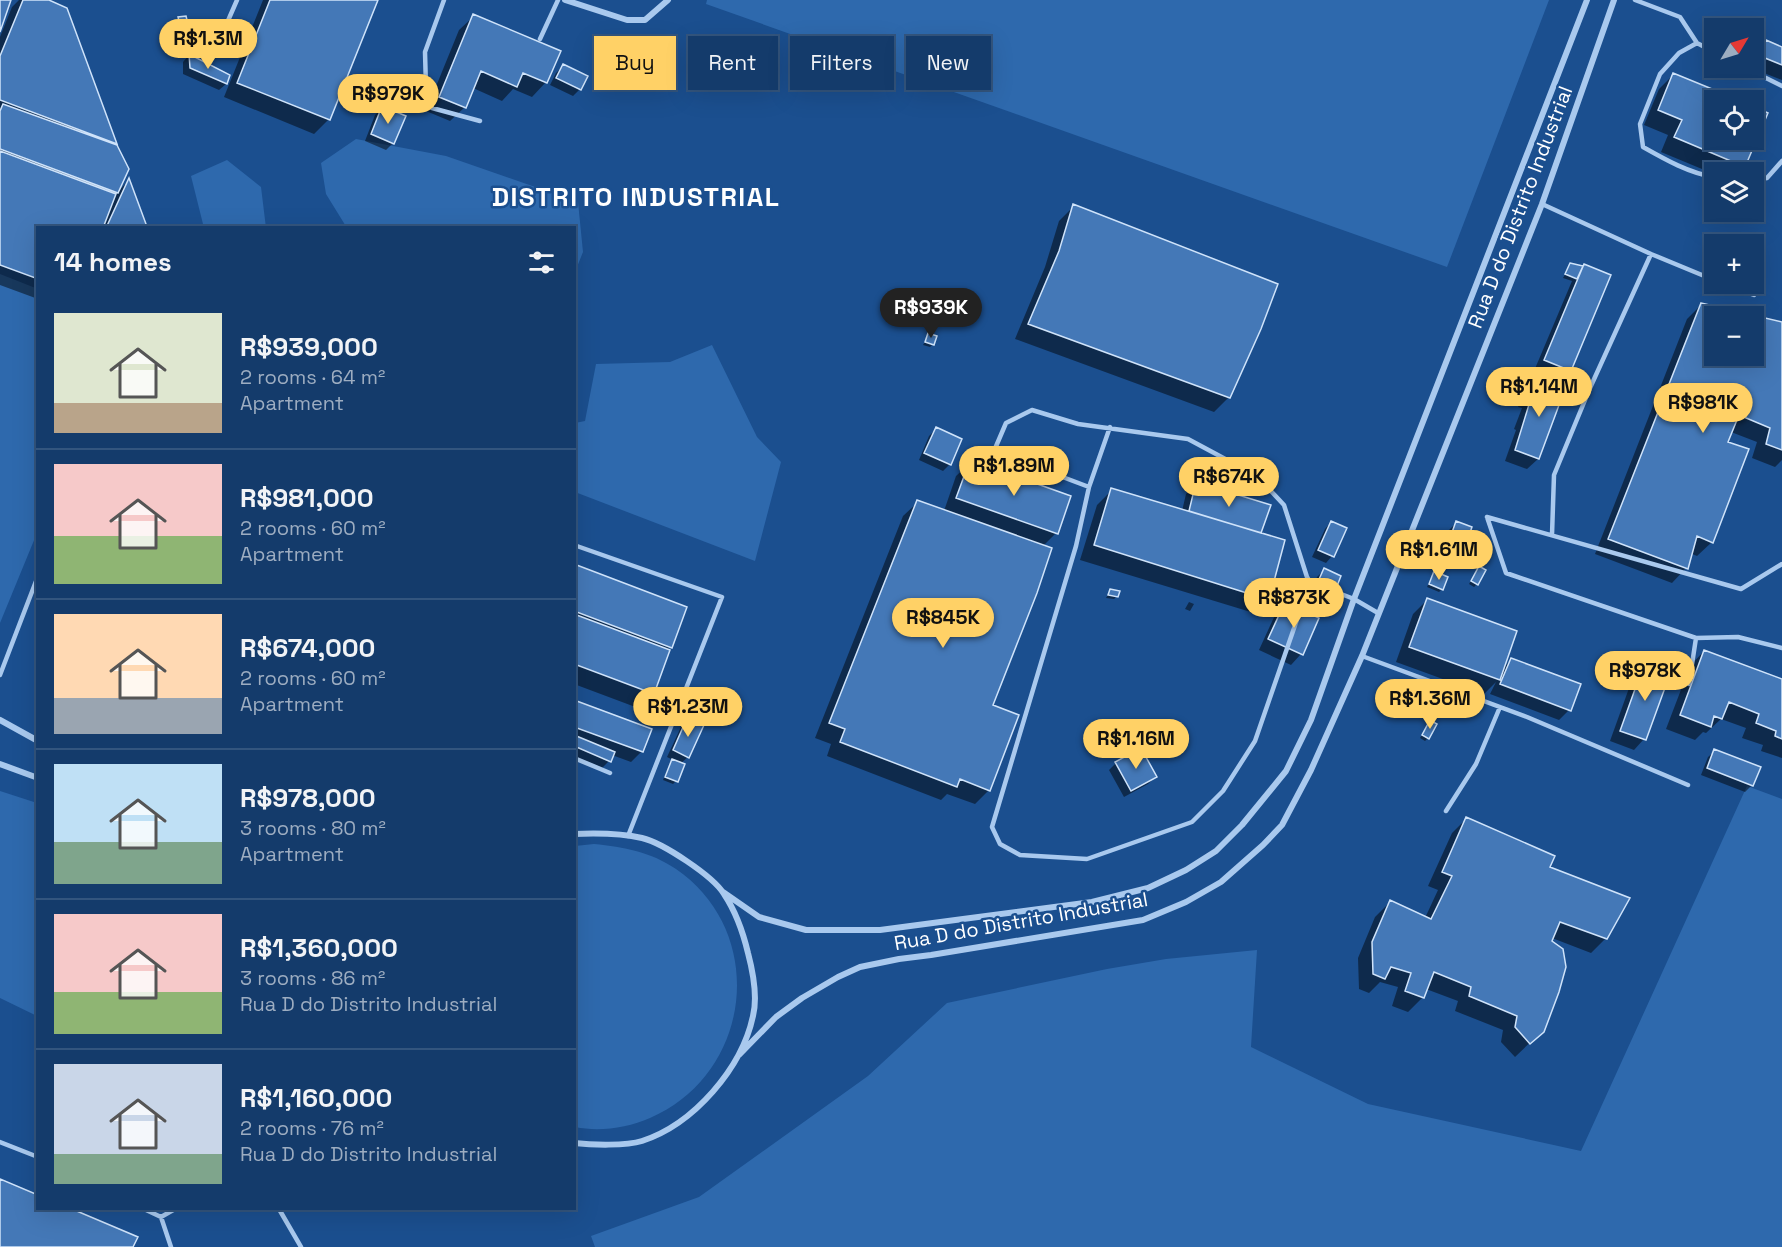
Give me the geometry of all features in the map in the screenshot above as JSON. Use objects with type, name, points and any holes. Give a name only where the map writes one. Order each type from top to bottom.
[{"type":"street","points":[[566,0],[627,20],[645,20],[668,0]]},
{"type":"street","name":"Rua D do Distrito Industrial","points":[[576,834],[602,833],[645,839],[685,859],[723,892],[759,917],[806,930],[880,930],[1092,902],[1148,888],[1186,870],[1216,851],[1242,825],[1286,771],[1311,720],[1354,599],[1587,0]]},
{"type":"street","name":"Rua D do Distrito Industrial","points":[[739,1055],[785,1011],[838,977],[860,967],[1143,920],[1186,902],[1221,882],[1282,825],[1311,771],[1362,656],[1542,204],[1614,0]]},
{"type":"street","points":[[0,720],[36,740]]},
{"type":"street","points":[[0,764],[36,777]]},
{"type":"street","points":[[576,1143],[592,1145],[641,1142],[666,1131],[688,1116],[708,1097],[739,1055],[754,1015],[754,976],[743,932],[723,892]]},
{"type":"lane","points":[[210,62],[237,0]]},
{"type":"lane","points":[[444,0],[425,52],[426,88],[432,108],[480,122]]},
{"type":"lane","points":[[540,39],[558,0]]},
{"type":"lane","points":[[1635,0],[1680,17],[1697,43],[1704,47]]},
{"type":"lane","points":[[1697,43],[1679,53],[1660,74],[1640,124],[1644,147],[1660,157],[1704,175]]},
{"type":"lane","points":[[1764,77],[1782,86]]},
{"type":"lane","points":[[1764,178],[1782,161]]},
{"type":"lane","points":[[1542,204],[1704,276]]},
{"type":"lane","points":[[1552,535],[1554,475],[1590,388],[1651,254]]},
{"type":"lane","points":[[1089,487],[994,451],[1006,423],[1032,410],[1078,424],[1188,439],[1257,476],[1284,505],[1310,582],[1354,599],[1378,613]]},
{"type":"lane","points":[[1110,427],[1089,487],[1076,546],[992,827],[1000,844],[1020,855],[1087,858],[1192,822],[1223,791],[1255,741],[1310,582]]},
{"type":"lane","points":[[1782,564],[1741,589],[1487,517],[1506,573],[1696,638],[1738,637],[1782,648]]},
{"type":"lane","points":[[576,546],[722,597],[628,836]]},
{"type":"lane","points":[[0,675],[36,581]]},
{"type":"lane","points":[[1689,684],[1696,638]]},
{"type":"lane","points":[[1362,656],[1500,707],[1688,785]]},
{"type":"lane","points":[[1446,811],[1476,764],[1500,707]]},
{"type":"lane","points":[[576,759],[610,773]]},
{"type":"lane","points":[[0,1142],[36,1157]]},
{"type":"lane","points":[[146,1210],[161,1218],[171,1247]]},
{"type":"lane","points":[[161,1218],[173,1210]]},
{"type":"lane","points":[[280,1210],[301,1247]]},
{"type":"shaded area","points":[[707,0],[1549,0],[1447,267],[948,90],[991,90],[991,36],[906,36],[906,75],[894,71],[894,36],[796,36],[706,4]]},
{"type":"shaded area","points":[[356,139],[446,156],[578,202],[583,252],[576,270],[576,226],[346,226],[326,194],[321,163]]},
{"type":"shaded area","points":[[227,160],[261,187],[266,226],[204,226],[191,176]]},
{"type":"shaded area","points":[[0,274],[36,288],[36,535],[0,623]]},
{"type":"shaded area","points":[[712,345],[757,437],[781,462],[755,561],[576,492],[576,423],[585,421],[596,364],[670,362]]},
{"type":"shaded area","points":[[1747,786],[1782,799],[1782,1247],[595,1247],[591,1236],[699,1197],[868,1076],[947,1003],[1107,969],[1166,959],[1257,950],[1251,1047],[1368,1104],[1581,1151]]},
{"type":"shaded area","points":[[0,791],[36,803],[36,1016],[0,998]]},
{"type":"shaded area","points":[[594,844],[637,851],[657,858],[676,869],[706,896],[726,929],[736,964],[736,1001],[728,1037],[710,1070],[684,1097],[650,1118],[622,1127],[603,1129],[576,1127],[576,846]]},
{"type":"building","points":[[0,0],[11,0],[0,32]]},
{"type":"building","points":[[23,0],[49,0],[67,8],[117,144],[0,100],[0,56]]},
{"type":"building","points":[[270,0],[378,0],[330,120],[237,83]]},
{"type":"building","points":[[473,14],[561,51],[547,83],[523,73],[517,87],[481,71],[466,108],[439,97]]},
{"type":"building","points":[[186,16],[192,40],[184,42],[178,17]]},
{"type":"building","points":[[1766,40],[1782,47],[1782,65],[1764,58]]},
{"type":"building","points":[[189,54],[230,75],[227,84],[190,68]]},
{"type":"building","points":[[563,64],[588,76],[581,90],[556,78]]},
{"type":"building","points":[[1673,73],[1715,90],[1704,90],[1704,150],[1674,137],[1682,120],[1658,110]]},
{"type":"building","points":[[3,104],[117,145],[129,169],[118,193],[0,149],[0,111]]},
{"type":"building","points":[[382,106],[406,116],[394,144],[371,134]]},
{"type":"building","points":[[1705,150],[1752,150],[1747,162],[1733,162]]},
{"type":"building","points":[[0,151],[116,194],[104,226],[36,226],[36,278],[0,265]]},
{"type":"building","points":[[129,178],[146,226],[107,226]]},
{"type":"building","points":[[1073,204],[1278,284],[1230,398],[1028,324],[1059,251]]},
{"type":"building","points":[[1570,263],[1583,266],[1577,279],[1565,274]]},
{"type":"building","points":[[1584,264],[1611,275],[1571,371],[1544,360]]},
{"type":"building","points":[[1701,303],[1714,306],[1704,306],[1704,366],[1764,366],[1764,318],[1782,322],[1782,450],[1766,444],[1770,428],[1739,415],[1728,442],[1749,449],[1713,543],[1697,536],[1688,569],[1608,539]]},
{"type":"building","points":[[928,333],[937,336],[934,345],[925,342]]},
{"type":"building","points":[[1540,379],[1565,389],[1539,459],[1515,450],[1531,398],[1528,396],[1531,387],[1536,389]]},
{"type":"building","points":[[936,427],[962,439],[951,465],[924,453]]},
{"type":"building","points":[[970,460],[1071,496],[1058,534],[956,498]]},
{"type":"building","points":[[1196,482],[1271,505],[1261,533],[1189,511]]},
{"type":"building","points":[[1111,488],[1285,540],[1269,600],[1094,545]]},
{"type":"building","points":[[917,500],[1052,548],[993,705],[1019,715],[990,791],[960,779],[957,787],[840,742],[845,729],[829,723]]},
{"type":"building","points":[[1331,521],[1347,528],[1334,557],[1318,550]]},
{"type":"building","points":[[1456,521],[1472,527],[1465,547],[1449,541]]},
{"type":"building","points":[[576,565],[687,607],[672,648],[576,612]]},
{"type":"building","points":[[1479,566],[1486,570],[1478,585],[1471,581]]},
{"type":"building","points":[[1324,568],[1341,576],[1331,601],[1313,593]]},
{"type":"building","points":[[1434,571],[1448,577],[1443,590],[1429,584]]},
{"type":"building","points":[[1110,589],[1120,591],[1118,597],[1108,595]]},
{"type":"building","points":[[1427,598],[1517,631],[1500,680],[1409,647]]},
{"type":"building","points":[[1285,602],[1319,618],[1303,655],[1268,639]]},
{"type":"building","points":[[576,615],[670,650],[654,694],[576,665]]},
{"type":"building","points":[[1704,650],[1782,679],[1782,739],[1775,736],[1776,731],[1756,723],[1759,714],[1729,702],[1722,719],[1714,716],[1711,727],[1680,715]]},
{"type":"building","points":[[1511,658],[1581,684],[1571,711],[1500,684]]},
{"type":"building","points":[[1644,664],[1670,674],[1646,740],[1620,731]]},
{"type":"building","points":[[576,701],[652,729],[643,752],[576,728]]},
{"type":"building","points":[[687,718],[704,725],[689,758],[673,750]]},
{"type":"building","points":[[1430,720],[1437,724],[1429,739],[1422,735]]},
{"type":"building","points":[[576,736],[615,752],[611,762],[576,747]]},
{"type":"building","points":[[1141,748],[1157,777],[1131,791],[1115,762]]},
{"type":"building","points":[[1714,749],[1761,767],[1753,786],[1707,768]]},
{"type":"building","points":[[672,759],[685,764],[678,782],[665,777]]},
{"type":"building","points":[[1466,817],[1555,856],[1550,867],[1630,898],[1607,939],[1560,922],[1552,941],[1563,949],[1566,967],[1544,1032],[1530,1044],[1515,1027],[1517,1016],[1469,996],[1471,987],[1434,972],[1424,998],[1405,991],[1411,973],[1391,967],[1385,979],[1373,974],[1372,942],[1390,900],[1431,919],[1452,876],[1442,872]]},
{"type":"building","points":[[0,1179],[36,1194],[36,1210],[74,1210],[138,1237],[133,1247],[0,1247]]},
{"type":"district","name":"DISTRITO INDUSTRIAL","points":[[636,197]]}]
